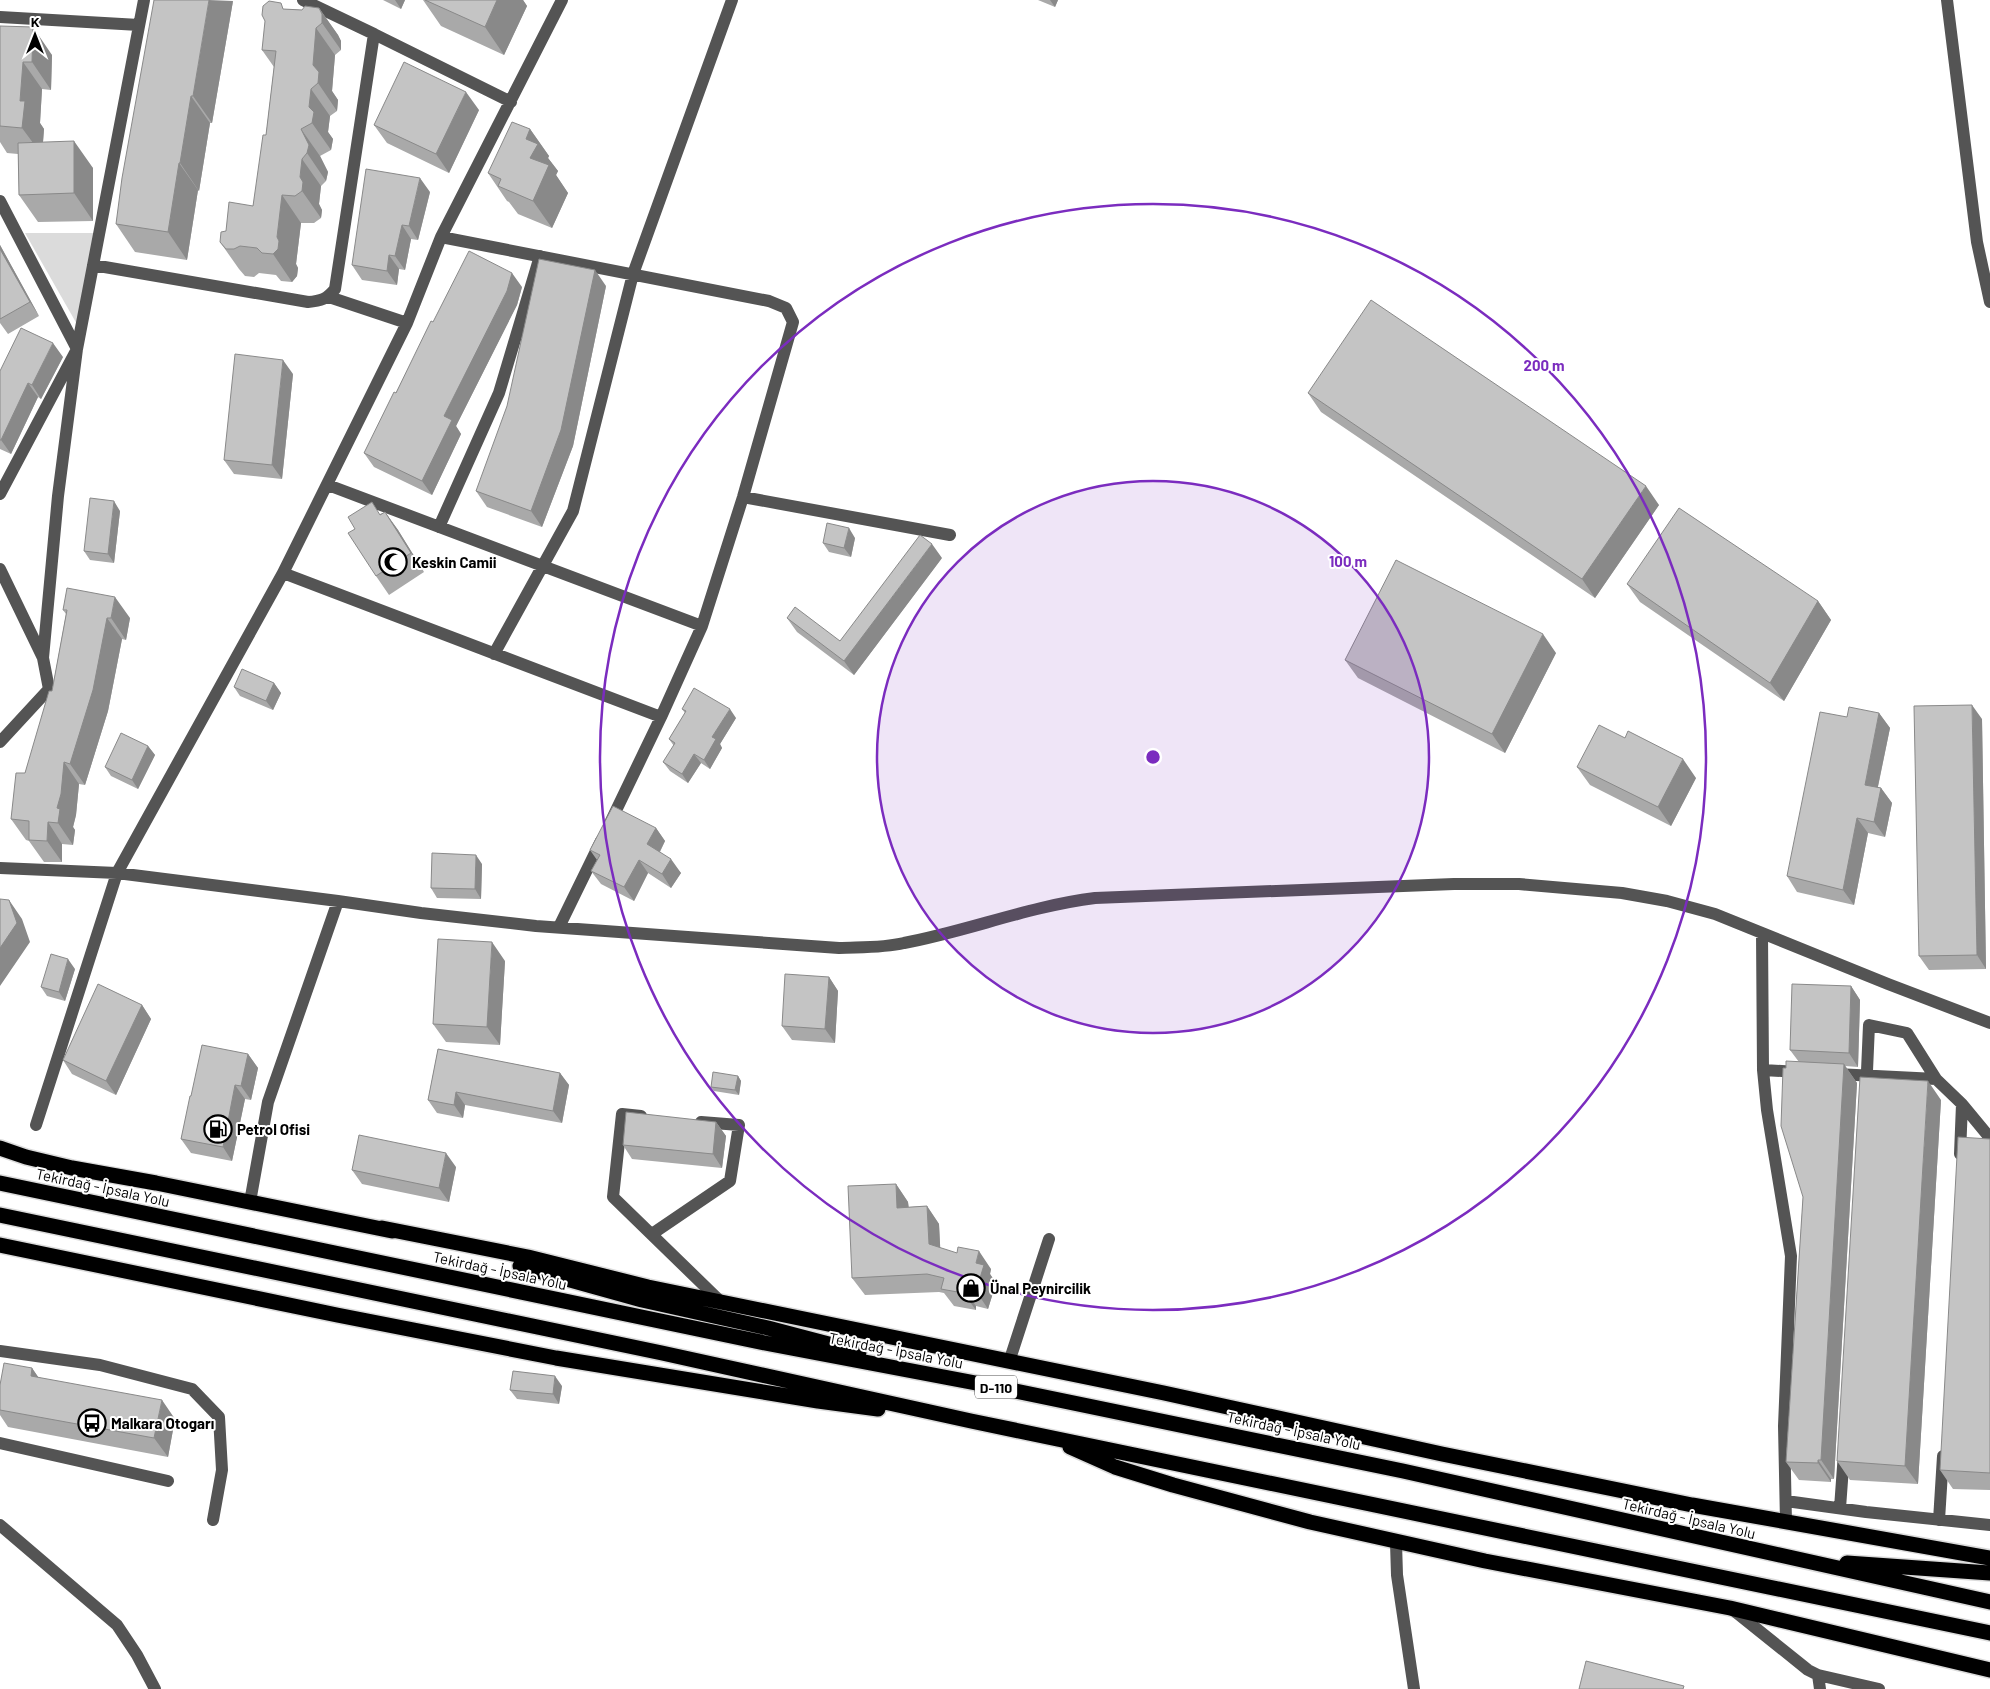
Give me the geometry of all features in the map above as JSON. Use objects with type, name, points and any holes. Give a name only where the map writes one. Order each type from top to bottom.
[{"type":"highway","points":[[0,1148],[26,1157],[72,1168],[528,1257],[648,1287],[1164,1393],[1451,1456],[1786,1522],[1990,1558]]},
{"type":"highway","name":"Tekirdağ - İpsala Yolu","points":[[0,1183],[770,1344],[982,1384],[1403,1471],[1990,1602]]},
{"type":"highway","points":[[0,1215],[662,1353],[970,1421],[1990,1633]]},
{"type":"highway","points":[[382,1228],[642,1300],[768,1328],[982,1384]]},
{"type":"highway","points":[[0,1245],[337,1316],[556,1358],[818,1401],[970,1421]]},
{"type":"highway","points":[[1044,1435],[1115,1467],[1164,1483],[1310,1522],[1396,1543],[1730,1608],[1990,1670]]},
{"type":"highway","points":[[1795,1560],[1990,1573]]},
{"type":"street","points":[[0,742],[48,689],[43,658],[58,496],[77,350],[144,0]]},
{"type":"street","points":[[303,0],[510,102]]},
{"type":"street","points":[[36,1125],[116,873],[284,573],[407,323],[441,237],[562,0]]},
{"type":"street","points":[[494,654],[573,511],[633,274],[732,0]]},
{"type":"street","points":[[1947,0],[1977,242],[1990,302]]},
{"type":"street","points":[[0,17],[139,25]]},
{"type":"street","points":[[94,265],[308,302],[320,301],[329,297],[338,281],[374,34]]},
{"type":"street","points":[[0,201],[77,350]]},
{"type":"street","points":[[441,237],[769,301],[786,308],[793,322],[702,626],[662,717],[559,927]]},
{"type":"street","points":[[439,527],[499,393],[540,256]]},
{"type":"street","points":[[329,297],[407,323]]},
{"type":"street","points":[[0,494],[77,350]]},
{"type":"street","points":[[328,485],[702,626]]},
{"type":"street","points":[[742,497],[950,535]]},
{"type":"street","points":[[0,568],[43,658]]},
{"type":"street","points":[[284,573],[662,717]]},
{"type":"street","points":[[0,868],[116,873],[421,913],[559,927],[839,948],[871,947],[910,942],[1055,904],[1087,899],[1463,884],[1519,884],[1622,893],[1693,907],[1990,1023]]},
{"type":"street","points":[[250,1202],[268,1102],[338,901]]},
{"type":"street","points":[[1762,933],[1764,1070],[1769,1128],[1791,1256],[1784,1426],[1786,1522]]},
{"type":"street","points":[[1865,1105],[1869,1025],[1907,1032],[1936,1079],[1962,1104],[1990,1138]]},
{"type":"street","points":[[1764,1070],[1936,1079]]},
{"type":"street","points":[[1959,1163],[1962,1104]]},
{"type":"street","points":[[651,1117],[622,1114],[613,1197],[721,1302]]},
{"type":"street","points":[[652,1234],[730,1181],[738,1125],[690,1121]]},
{"type":"street","points":[[1009,1362],[1048,1239]]},
{"type":"street","points":[[0,1351],[100,1365],[192,1389],[220,1417],[222,1470],[213,1520]]},
{"type":"street","points":[[1840,1508],[1844,1439]]},
{"type":"street","points":[[1939,1520],[1944,1440]]},
{"type":"street","points":[[0,1443],[168,1481]]},
{"type":"street","points":[[1786,1501],[1990,1525]]},
{"type":"street","points":[[0,1525],[116,1625],[137,1655],[152,1686],[165,1689]]},
{"type":"street","points":[[1396,1543],[1397,1575],[1414,1689]]},
{"type":"street","points":[[1730,1608],[1808,1670],[1818,1675],[1879,1689]]},
{"type":"street","points":[[1818,1675],[1820,1689]]},
{"type":"shaded area","points":[[25,233],[96,233],[78,326]]},
{"type":"building","points":[[154,0],[209,0],[168,232],[116,224],[122,178]]},
{"type":"building","points":[[425,0],[497,0],[485,27]]},
{"type":"building","points":[[269,1],[281,3],[283,9],[302,10],[305,6],[319,8],[322,14],[322,23],[316,28],[313,65],[319,72],[318,83],[311,89],[309,107],[314,112],[312,123],[301,129],[309,145],[307,153],[302,159],[300,177],[303,182],[302,191],[295,196],[282,195],[277,237],[279,241],[278,249],[273,254],[262,253],[257,248],[240,246],[234,249],[226,249],[220,242],[221,232],[226,231],[229,202],[253,206],[263,135],[266,135],[276,51],[262,50],[265,21],[262,15],[263,6]]},
{"type":"building","points":[[0,26],[33,27],[32,62],[23,62],[20,101],[25,101],[22,128],[0,126]]},
{"type":"building","points":[[404,62],[466,92],[436,154],[374,125]]},
{"type":"building","points":[[512,122],[530,129],[526,139],[538,144],[530,158],[549,165],[533,201],[498,186],[501,179],[488,173]]},
{"type":"building","points":[[74,141],[74,193],[19,195],[18,143]]},
{"type":"building","points":[[366,169],[420,178],[409,226],[402,225],[395,256],[389,255],[387,271],[352,265]]},
{"type":"building","points":[[0,249],[30,302],[0,319]]},
{"type":"building","points":[[469,251],[512,273],[507,291],[444,416],[452,420],[422,481],[364,453],[394,392],[396,393],[431,321],[433,322]]},
{"type":"building","points":[[539,259],[595,270],[561,430],[531,511],[476,491],[507,406]]},
{"type":"building","points":[[1371,300],[1646,486],[1582,579],[1308,393]]},
{"type":"building","points":[[21,328],[53,343],[32,385],[28,383],[0,440],[0,371]]},
{"type":"building","points":[[235,354],[283,360],[272,465],[224,460]]},
{"type":"building","points":[[90,498],[114,501],[108,554],[84,551]]},
{"type":"building","name":"Keskin Camii","points":[[372,502],[380,515],[385,512],[411,553],[376,576],[348,533],[355,529],[348,517]]},
{"type":"building","points":[[1679,508],[1818,601],[1770,683],[1627,584]]},
{"type":"building","points":[[827,523],[849,528],[844,548],[823,543]]},
{"type":"building","points":[[920,535],[932,544],[844,661],[787,618],[795,607],[840,641]]},
{"type":"building","points":[[1396,560],[1543,634],[1492,734],[1345,660]]},
{"type":"building","points":[[67,588],[115,597],[111,618],[107,618],[93,690],[70,764],[64,762],[61,794],[57,808],[60,809],[58,823],[48,822],[47,841],[29,840],[29,821],[11,819],[16,773],[25,773],[49,691],[52,691],[67,610],[63,610]]},
{"type":"building","points":[[242,669],[274,683],[266,701],[234,687]]},
{"type":"building","points":[[694,688],[730,709],[712,737],[716,739],[704,760],[694,754],[682,774],[663,762],[675,743],[669,739],[686,711],[682,709]]},
{"type":"building","points":[[1972,705],[1977,955],[1919,956],[1914,706]]},
{"type":"building","points":[[1849,707],[1879,713],[1865,785],[1881,788],[1874,822],[1857,818],[1843,890],[1787,876],[1820,712],[1847,717]]},
{"type":"building","points":[[1599,725],[1625,738],[1628,731],[1683,759],[1658,807],[1577,767]]},
{"type":"building","points":[[121,733],[148,746],[132,780],[105,767]]},
{"type":"building","points":[[613,806],[656,828],[647,844],[671,859],[662,874],[639,860],[624,887],[591,871],[600,855],[590,850]]},
{"type":"building","points":[[432,853],[476,855],[475,889],[431,888]]},
{"type":"building","points":[[0,899],[9,900],[17,923],[0,948]]},
{"type":"building","points":[[438,939],[492,942],[487,1027],[433,1024]]},
{"type":"building","points":[[51,954],[68,959],[59,992],[41,987]]},
{"type":"building","points":[[785,974],[829,977],[825,1029],[782,1026]]},
{"type":"building","points":[[98,984],[142,1005],[106,1081],[63,1060]]},
{"type":"building","points":[[1792,984],[1851,986],[1849,1053],[1790,1050]]},
{"type":"building","points":[[202,1045],[248,1054],[241,1086],[235,1085],[223,1147],[181,1139]]},
{"type":"building","points":[[438,1049],[560,1073],[553,1111],[456,1092],[454,1105],[428,1100]]},
{"type":"building","points":[[1786,1061],[1844,1064],[1821,1460],[1818,1460],[1818,1463],[1786,1462],[1803,1197],[1781,1126],[1783,1068],[1786,1068]]},
{"type":"building","points":[[713,1072],[738,1076],[735,1090],[711,1087]]},
{"type":"building","points":[[1860,1077],[1928,1081],[1905,1466],[1837,1461]]},
{"type":"building","points":[[626,1112],[716,1122],[713,1154],[623,1145]]},
{"type":"building","points":[[359,1135],[446,1153],[439,1188],[352,1170]]},
{"type":"building","points":[[1958,1137],[1990,1139],[1990,1473],[1940,1470]]},
{"type":"building","points":[[896,1184],[897,1208],[927,1206],[929,1244],[957,1253],[958,1247],[979,1251],[976,1263],[984,1265],[976,1291],[963,1288],[963,1293],[941,1289],[944,1278],[927,1274],[852,1278],[848,1186]]},
{"type":"building","points":[[4,1363],[32,1368],[31,1376],[162,1400],[154,1438],[0,1410],[0,1385]]},
{"type":"building","points":[[513,1371],[555,1376],[553,1394],[510,1390]]},
{"type":"building","points":[[1586,1661],[1684,1686],[1683,1689],[1579,1689]]},
{"type":"place","name":"Keskin Camii","points":[[393,562]]},
{"type":"place","name":"Petrol Ofisi","points":[[218,1129]]},
{"type":"place","name":"Ünal Peynircilik","points":[[971,1288]]},
{"type":"place","name":"Malkara Otogarı","points":[[92,1423]]}]
